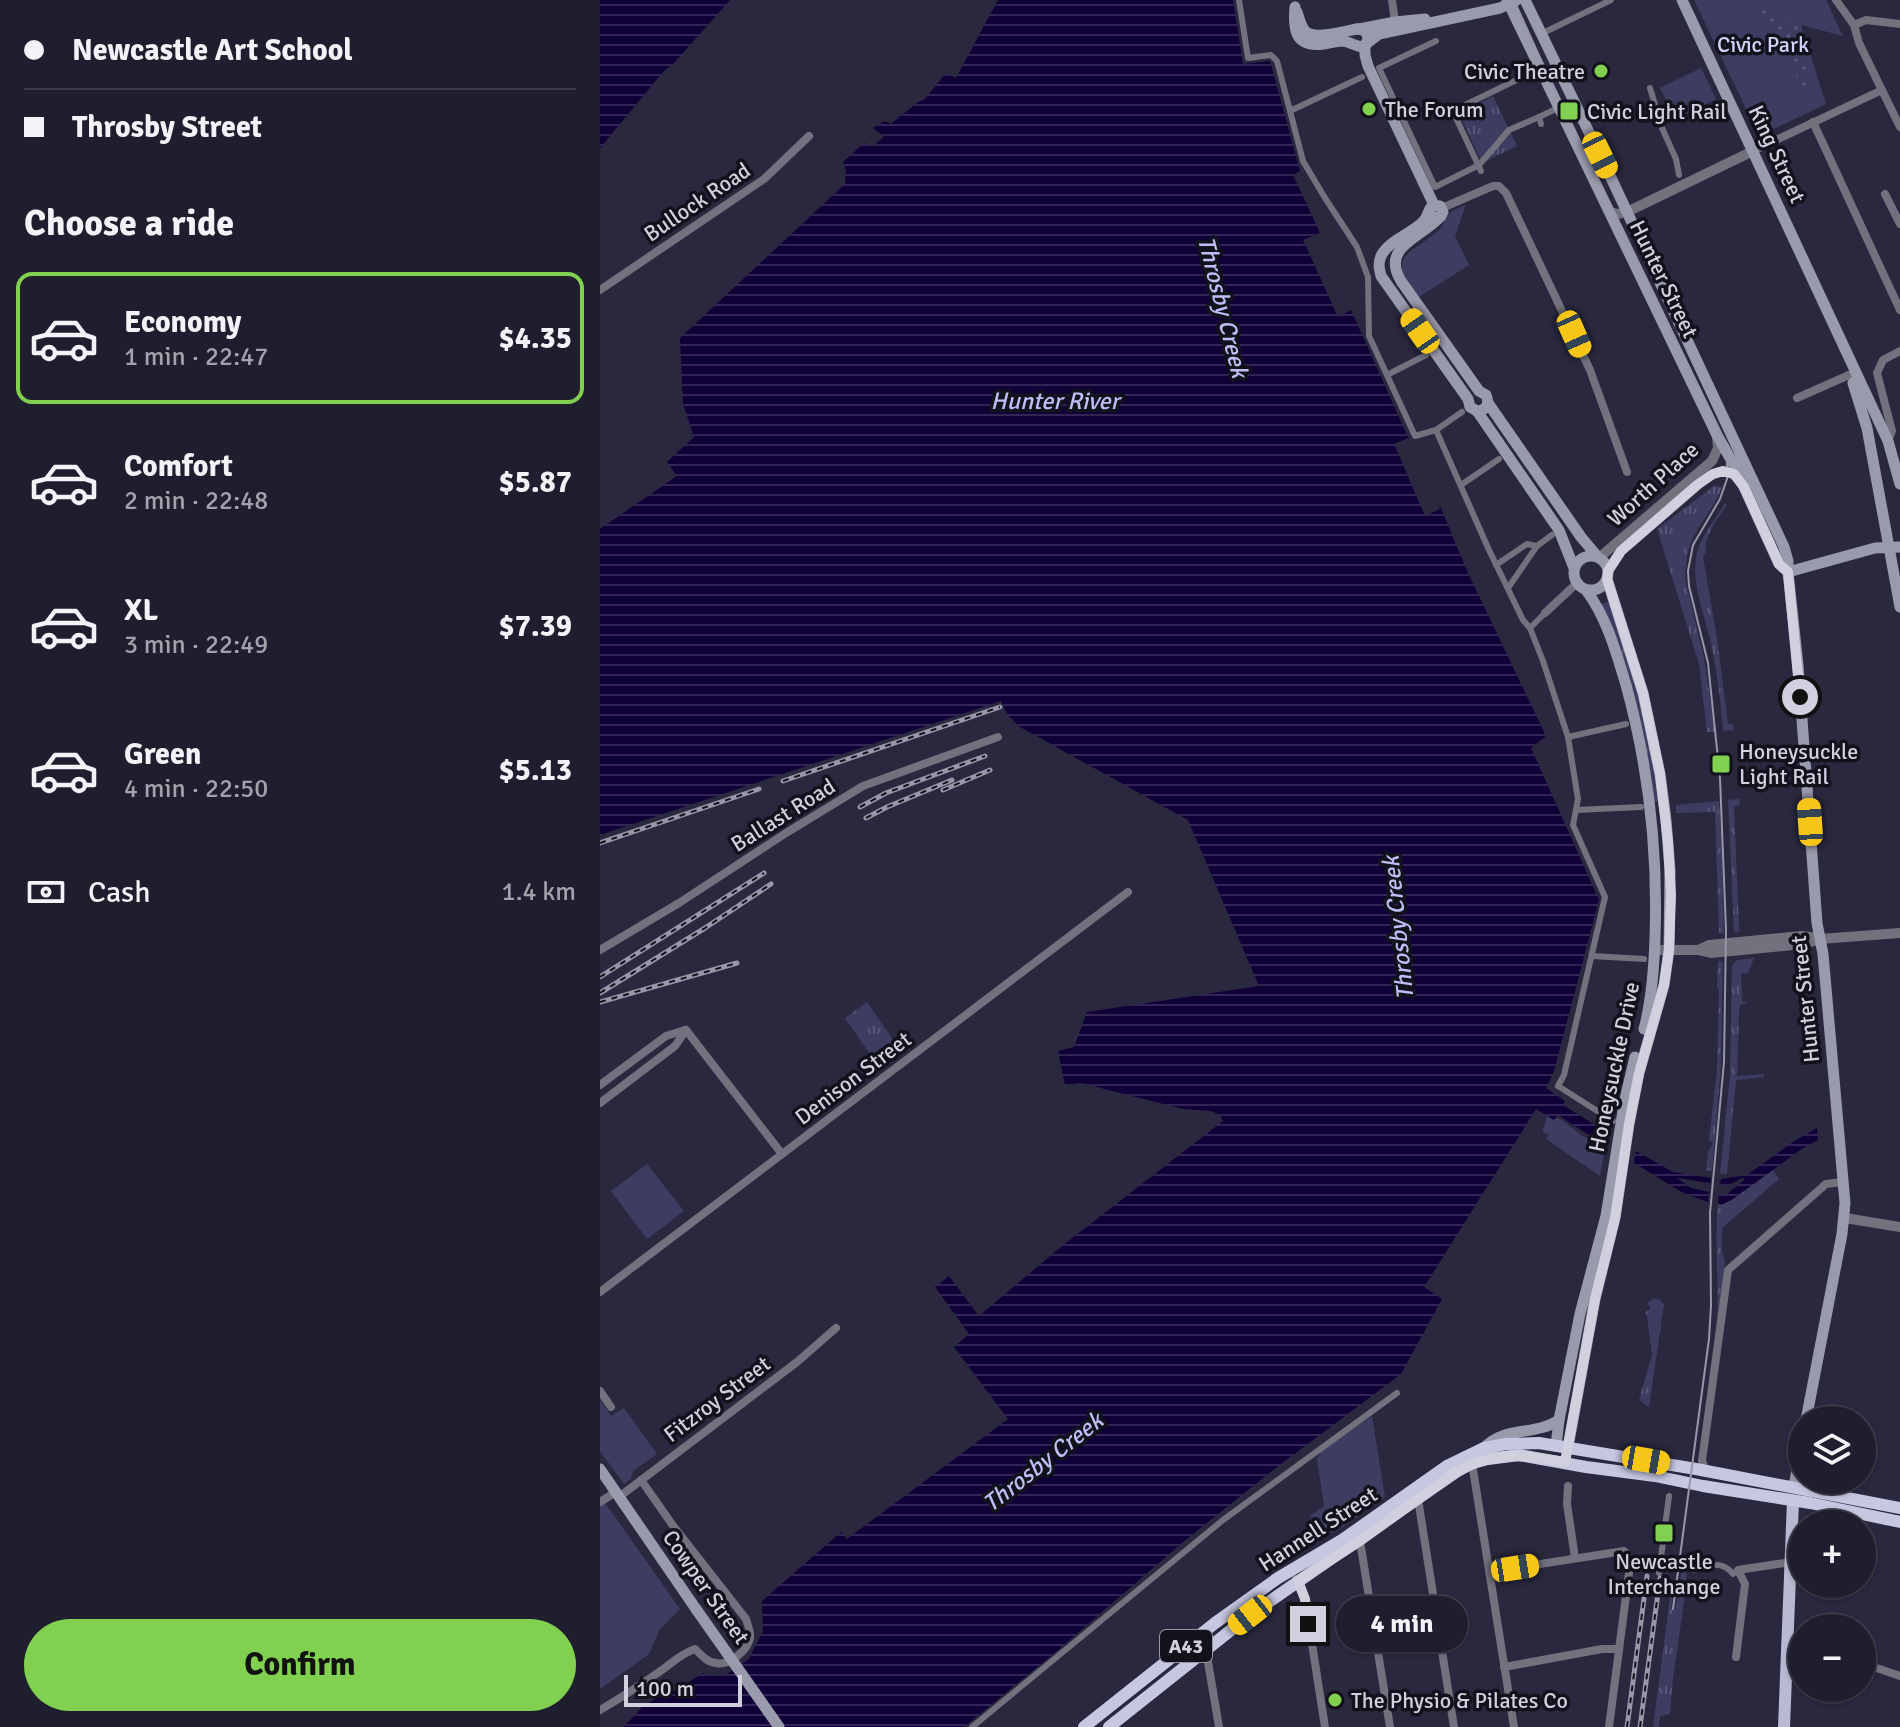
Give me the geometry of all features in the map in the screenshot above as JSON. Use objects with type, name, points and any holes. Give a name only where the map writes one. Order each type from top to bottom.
[{"type":"highway","name":"Hannell Street","points":[[1111,1726],[1294,1576],[1447,1466],[1484,1448],[1521,1443],[1562,1446]]},
{"type":"highway","name":"Honeysuckle Drive","points":[[1559,1461],[1562,1446]]},
{"type":"highway","name":"A43","points":[[1562,1446],[1706,1471],[1788,1492]]},
{"type":"highway","name":"Hannell Street","points":[[1084,1727],[1215,1623],[1360,1541],[1472,1463],[1503,1455],[1559,1461]]},
{"type":"highway","name":"A43","points":[[1559,1461],[1703,1486],[1788,1493]]},
{"type":"highway","name":"A43","points":[[1794,1494],[1900,1522]]},
{"type":"highway","name":"A43","points":[[1836,1494],[1900,1508]]},
{"type":"main road","name":"Hunter Street","points":[[1525,0],[1788,561],[1845,1218],[1809,1406]]},
{"type":"main road","name":"King Street","points":[[1682,0],[1888,441],[1900,484]]},
{"type":"main road","points":[[1294,3],[1302,26],[1311,35],[1320,36],[1454,18],[1500,8],[1511,1]]},
{"type":"main road","name":"Hunter Street","points":[[1511,1],[1558,108],[1734,465],[1779,564],[1788,572]]},
{"type":"main road","points":[[1294,3],[1298,36],[1302,41],[1314,44],[1340,41],[1360,44],[1396,26]]},
{"type":"main road","points":[[1358,29],[1350,35],[1360,44],[1366,74],[1437,210],[1430,227],[1399,250],[1394,266],[1401,281],[1479,391],[1486,395],[1488,403],[1581,537],[1606,563],[1608,575],[1597,588],[1581,587],[1559,530],[1477,411],[1470,407],[1468,399],[1379,270],[1383,252],[1437,210]]},
{"type":"main road","name":"King Street","points":[[1834,325],[1867,428],[1894,547],[1900,607]]},
{"type":"main road","points":[[1468,399],[1473,392],[1479,391]]},
{"type":"main road","points":[[1477,411],[1484,409],[1488,403]]},
{"type":"main road","points":[[1788,572],[1875,548],[1894,547]]},
{"type":"main road","points":[[1574,568],[1581,559],[1598,556]]},
{"type":"main road","name":"Honeysuckle Drive","points":[[1608,575],[1643,693],[1660,774],[1671,895],[1664,985],[1622,1137]]},
{"type":"main road","name":"Honeysuckle Drive","points":[[1562,1446],[1615,1218],[1630,1077],[1649,1007],[1656,905],[1650,806],[1630,699],[1601,611],[1581,587]]},
{"type":"main road","name":"Honeysuckle Drive","points":[[1562,1446],[1559,1420],[1580,1314],[1619,1158]]},
{"type":"main road","points":[[1484,1448],[1495,1438],[1547,1427],[1559,1420]]},
{"type":"main road","name":"Cowper Street","points":[[600,1469],[779,1727]]},
{"type":"main road","points":[[1793,1510],[1794,1494]]},
{"type":"main road","points":[[1784,1727],[1789,1598]]},
{"type":"street","points":[[1239,0],[1248,58],[1271,55],[1277,61],[1303,161],[1357,247],[1368,277],[1369,336],[1415,436],[1436,430],[1462,412]]},
{"type":"street","points":[[1392,0],[1396,26]]},
{"type":"street","points":[[1547,31],[1611,0]]},
{"type":"street","points":[[1836,0],[1854,25],[1859,43],[1898,116],[1900,127]]},
{"type":"street","points":[[1854,25],[1866,20],[1900,24]]},
{"type":"street","points":[[1436,41],[1379,68],[1435,187],[1480,168],[1509,130],[1540,120],[1558,108]]},
{"type":"street","points":[[1463,106],[1535,71]]},
{"type":"street","points":[[1290,111],[1366,74]]},
{"type":"street","points":[[1650,88],[1679,175]]},
{"type":"street","points":[[1610,212],[1626,212],[1882,90]]},
{"type":"street","points":[[1456,118],[1480,168]]},
{"type":"street","points":[[1813,122],[1900,310]]},
{"type":"street","name":"Bullock Road","points":[[600,290],[764,179],[809,136]]},
{"type":"street","points":[[1437,210],[1491,187],[1501,188],[1507,196],[1574,334],[1627,472]]},
{"type":"street","points":[[1885,194],[1900,224]]},
{"type":"street","points":[[1888,441],[1892,431],[1877,373],[1883,360],[1900,351]]},
{"type":"street","points":[[1387,375],[1426,355]]},
{"type":"street","points":[[1797,398],[1849,375]]},
{"type":"street","points":[[1436,430],[1496,565],[1530,628],[1568,737],[1578,799],[1573,825],[1605,897],[1564,1075],[1558,1086],[1613,1121]]},
{"type":"street","name":"Worth Place","points":[[1598,556],[1712,461],[1718,448],[1717,435]]},
{"type":"street","points":[[1461,485],[1499,459]]},
{"type":"street","name":"Worth Place","points":[[1608,575],[1621,551],[1709,476],[1730,472],[1744,487]]},
{"type":"street","points":[[1508,588],[1537,546],[1552,535]]},
{"type":"street","points":[[1496,565],[1527,544],[1537,546]]},
{"type":"street","points":[[1530,628],[1581,587]]},
{"type":"street","points":[[1568,737],[1626,724]]},
{"type":"street","name":"Ballast Road","points":[[600,950],[863,786],[998,737]]},
{"type":"street","points":[[1576,810],[1641,807]]},
{"type":"street","name":"Denison Street","points":[[600,1292],[1128,892]]},
{"type":"street","points":[[1655,950],[1711,953],[1804,944],[1820,939],[1900,933]]},
{"type":"street","points":[[1592,956],[1644,959]]},
{"type":"street","points":[[686,1030],[782,1154]]},
{"type":"street","points":[[612,1094],[602,1084],[666,1036],[686,1030]]},
{"type":"street","points":[[600,1103],[675,1046],[686,1030]]},
{"type":"street","points":[[1706,1471],[1702,1461],[1728,1270],[1826,1184],[1843,1182]]},
{"type":"street","points":[[1845,1218],[1900,1227]]},
{"type":"street","name":"Fitzroy Street","points":[[600,1502],[641,1480],[797,1362],[836,1328]]},
{"type":"street","points":[[600,1391],[611,1407]]},
{"type":"street","points":[[972,1727],[1223,1520],[1397,1393]]},
{"type":"street","points":[[1472,1463],[1514,1727]]},
{"type":"street","points":[[600,1710],[671,1664],[684,1652],[695,1649],[712,1663],[724,1664],[743,1651],[750,1638],[746,1619],[641,1480]]},
{"type":"street","points":[[1568,1486],[1567,1504],[1575,1558]]},
{"type":"street","points":[[1659,1573],[1669,1496]]},
{"type":"street","points":[[1418,1499],[1454,1727]]},
{"type":"street","points":[[1360,1541],[1390,1727]]},
{"type":"street","points":[[1489,1572],[1624,1551],[1628,1555],[1630,1565],[1609,1727]]},
{"type":"street","points":[[1736,1572],[1788,1563]]},
{"type":"street","points":[[1683,1565],[1694,1570],[1706,1565],[1719,1565],[1736,1572],[1745,1584],[1736,1657]]},
{"type":"street","points":[[1294,1576],[1305,1599],[1325,1727]]},
{"type":"street","points":[[1504,1667],[1602,1649],[1618,1649]]},
{"type":"street","points":[[1206,1650],[1219,1727]]},
{"type":"street","points":[[1876,1668],[1900,1676]]},
{"type":"green space","name":"Civic Park","points":[[1694,0],[1826,0],[1843,36],[1801,25],[1826,104],[1759,136]]},
{"type":"green space","points":[[1767,6],[1797,26],[1812,89],[1801,91],[1785,36],[1755,12]]},
{"type":"green space","points":[[1701,68],[1716,99],[1675,119],[1660,88]]},
{"type":"green space","points":[[1493,96],[1517,146],[1482,163],[1459,113]]},
{"type":"green space","points":[[1466,205],[1455,236],[1469,265],[1419,297],[1403,272],[1404,258],[1439,230],[1450,213]]},
{"type":"green space","points":[[1714,486],[1722,487],[1690,545],[1685,578],[1704,658],[1715,732],[1707,732],[1699,664],[1657,529]]},
{"type":"green space","points":[[1725,503],[1727,505],[1709,535],[1703,557],[1728,724],[1733,724],[1734,730],[1723,731],[1715,666],[1697,587],[1695,564],[1702,539]]},
{"type":"green space","points":[[1610,601],[1630,659],[1661,802],[1652,802],[1601,604]]},
{"type":"green space","points":[[1739,799],[1740,805],[1734,807],[1740,931],[1734,932],[1728,800]]},
{"type":"green space","points":[[1719,801],[1724,934],[1719,933],[1715,812],[1676,813],[1676,805]]},
{"type":"green space","points":[[1754,958],[1748,973],[1741,974],[1742,1001],[1747,1003],[1740,1005],[1737,1076],[1764,1074],[1764,1077],[1736,1080],[1727,1174],[1720,1174],[1730,1075],[1732,966],[1737,960]]},
{"type":"green space","points":[[1718,961],[1723,964],[1721,1065],[1712,1171],[1706,1170],[1708,1152],[1713,1143],[1709,1140],[1717,1070]]},
{"type":"green space","points":[[867,1002],[900,1050],[878,1066],[845,1018]]},
{"type":"green space","points":[[1548,1115],[1562,1120],[1600,1145],[1604,1155],[1600,1176],[1546,1139],[1549,1135],[1542,1131]]},
{"type":"green space","points":[[647,1164],[684,1211],[647,1239],[611,1191]]},
{"type":"green space","points":[[1773,1170],[1779,1179],[1722,1228],[1725,1261],[1716,1330],[1718,1203],[1721,1205],[1733,1199]]},
{"type":"green space","points":[[1654,1298],[1664,1304],[1649,1407],[1639,1400],[1652,1355],[1645,1313],[1651,1308],[1647,1303]]},
{"type":"green space","points":[[600,1400],[611,1416],[624,1408],[657,1454],[633,1471],[631,1479],[624,1484],[600,1451]]},
{"type":"green space","points":[[1372,1416],[1385,1497],[1337,1531],[1324,1535],[1310,1516],[1324,1506],[1317,1459],[1321,1451]]},
{"type":"green space","points":[[605,1503],[680,1609],[660,1629],[649,1654],[600,1689],[600,1506]]},
{"type":"green space","points":[[1682,1569],[1686,1569],[1687,1581],[1670,1714],[1660,1716],[1659,1727],[1653,1727],[1672,1582],[1675,1583],[1671,1609],[1675,1610]]},
{"type":"water","points":[[600,0],[730,0],[663,72],[600,148]]},
{"type":"water","name":"Hunter River","points":[[998,0],[1233,0],[1243,64],[1270,61],[1300,171],[1293,175],[1320,233],[1315,236],[1411,444],[1406,449],[1435,509],[1440,506],[1467,571],[1546,736],[1531,748],[1599,900],[1554,1071],[1546,1088],[1565,1101],[1563,1105],[1606,1132],[1604,1145],[1558,1115],[1554,1120],[1536,1109],[1424,1287],[1442,1299],[1401,1374],[1182,1543],[964,1727],[624,1727],[642,1707],[668,1691],[675,1691],[703,1673],[724,1676],[749,1659],[763,1631],[762,1601],[841,1532],[847,1539],[1008,1419],[954,1347],[969,1334],[935,1287],[949,1276],[979,1316],[1062,1246],[1223,1121],[1220,1115],[1211,1111],[1183,1109],[1081,1083],[1065,1085],[1058,1051],[1074,1047],[1087,1012],[1259,986],[1188,820],[1020,727],[1007,714],[1001,701],[600,835],[600,529],[677,476],[667,462],[694,437],[683,404],[680,338],[845,184],[843,162],[864,143],[872,147],[884,137],[873,128],[885,121],[891,124],[924,100],[946,73],[956,78]]},
{"type":"water","points":[[1817,1128],[1818,1140],[1733,1199],[1721,1205],[1718,1203],[1719,1194],[1726,1195],[1745,1179],[1720,1185],[1721,1179],[1747,1175]]},
{"type":"water","points":[[1636,1151],[1673,1172],[1711,1178],[1710,1183],[1677,1178],[1691,1188],[1709,1192],[1708,1202],[1685,1194],[1634,1163]]},
{"type":"pier","points":[[1320,233],[1325,249],[1322,251],[1344,302],[1347,301],[1351,310],[1338,317],[1303,240]]},
{"type":"pier","points":[[1408,438],[1413,448],[1410,454],[1433,503],[1438,503],[1440,509],[1425,516],[1394,444]]},
{"type":"tram line","points":[[1514,0],[1720,431],[1727,452],[1727,479],[1720,499],[1693,545],[1688,571],[1708,663],[1720,778],[1726,930],[1724,1062],[1710,1213],[1709,1339],[1673,1609]]},
{"type":"railway","points":[[783,781],[1000,707]]},
{"type":"railway","points":[[860,807],[886,793],[985,756]]},
{"type":"railway","points":[[943,790],[990,770]]},
{"type":"railway","points":[[866,818],[952,780]]},
{"type":"railway","points":[[600,843],[759,789]]},
{"type":"railway","points":[[600,977],[764,873]]},
{"type":"railway","points":[[600,993],[771,884]]},
{"type":"railway","points":[[600,1002],[737,963]]},
{"type":"railway","points":[[1627,1727],[1647,1576]]},
{"type":"railway","points":[[1640,1727],[1660,1578]]},
{"type":"place","name":"Civic Theatre","points":[[1601,71]]},
{"type":"place","name":"The Forum","points":[[1369,109]]},
{"type":"place","name":"Civic Light Rail","points":[[1569,111]]},
{"type":"place","name":"Honeysuckle Light Rail","points":[[1721,764]]},
{"type":"place","name":"Newcastle Interchange","points":[[1664,1533]]},
{"type":"place","name":"The Physio & Pilates Co","points":[[1335,1700]]},
{"type":"route","points":[[1308,1624],[1305,1599],[1298,1581],[1456,1472],[1472,1463],[1503,1455],[1565,1462],[1595,1299],[1615,1218],[1639,1073],[1664,985],[1669,950],[1671,895],[1665,804],[1650,720],[1607,579],[1608,571],[1621,551],[1697,485],[1718,472],[1730,472],[1741,482],[1779,564],[1788,572],[1800,697]]},
{"type":"water label","name":"Throsby Creek","points":[[1223,307]]},
{"type":"water label","name":"Throsby Creek","points":[[1398,928]]},
{"type":"water label","name":"Throsby Creek","points":[[1043,1462]]}]
